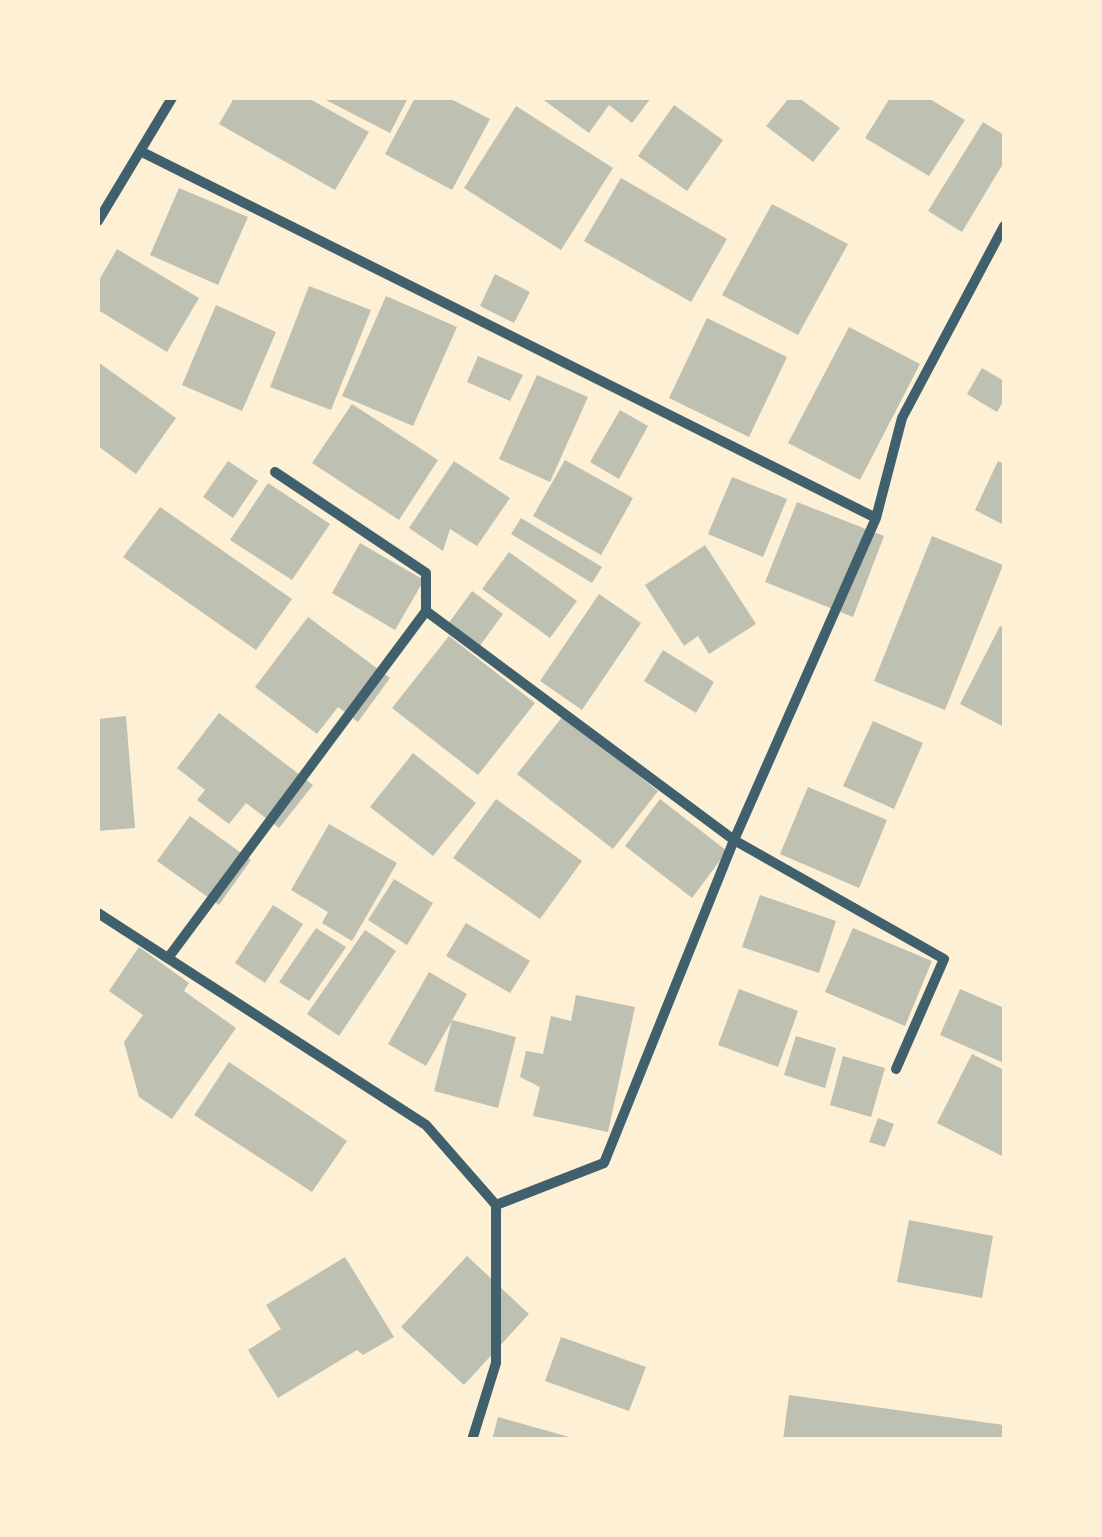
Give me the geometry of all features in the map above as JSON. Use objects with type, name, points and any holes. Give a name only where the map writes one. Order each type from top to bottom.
[{"type":"street","points":[[98,221],[172,98]]},
{"type":"street","points":[[142,152],[876,518]]},
{"type":"street","points":[[496,1204],[604,1163],[734,840],[876,518],[902,418],[1004,226]]},
{"type":"street","points":[[168,958],[426,611],[426,573],[275,472]]},
{"type":"street","points":[[426,611],[734,840],[944,959],[896,1069]]},
{"type":"street","points":[[98,912],[426,1126],[496,1204],[496,1363],[472,1440]]},
{"type":"building","points":[[234,98],[308,98],[369,132],[335,190],[219,124]]},
{"type":"building","points":[[322,98],[408,98],[390,133]]},
{"type":"building","points":[[415,98],[449,98],[490,119],[452,190],[385,154]]},
{"type":"building","points":[[541,98],[651,98],[632,123],[609,105],[589,133]]},
{"type":"building","points":[[789,98],[799,98],[840,128],[813,162],[766,126]]},
{"type":"building","points":[[890,98],[928,98],[965,120],[929,176],[865,138]]},
{"type":"building","points":[[674,105],[723,140],[687,191],[638,156]]},
{"type":"building","points":[[516,106],[613,168],[561,250],[464,188]]},
{"type":"building","points":[[983,122],[1004,135],[1004,162],[962,232],[928,211]]},
{"type":"building","points":[[621,178],[727,239],[691,302],[584,241]]},
{"type":"building","points":[[179,188],[248,217],[218,285],[150,255]]},
{"type":"building","points":[[772,204],[848,244],[798,335],[722,295]]},
{"type":"building","points":[[117,249],[199,298],[167,352],[98,310],[98,282]]},
{"type":"building","points":[[495,274],[530,292],[514,323],[480,306]]},
{"type":"building","points":[[309,286],[371,310],[331,410],[270,387]]},
{"type":"building","points":[[386,296],[457,327],[413,426],[342,396]]},
{"type":"building","points":[[216,305],[276,332],[242,411],[182,385]]},
{"type":"building","points":[[707,318],[787,357],[749,437],[669,398]]},
{"type":"building","points":[[849,327],[920,364],[860,480],[788,443]]},
{"type":"building","points":[[478,356],[523,375],[510,401],[467,382]]},
{"type":"building","points":[[98,362],[176,418],[136,474],[98,446]]},
{"type":"building","points":[[982,368],[1004,381],[1004,400],[997,412],[967,394]]},
{"type":"building","points":[[537,375],[588,397],[550,482],[499,459]]},
{"type":"building","points":[[352,404],[438,460],[399,520],[312,463]]},
{"type":"building","points":[[620,410],[648,426],[619,479],[590,462]]},
{"type":"building","points":[[565,460],[633,498],[601,555],[533,516]]},
{"type":"building","points":[[228,461],[258,481],[233,518],[203,497]]},
{"type":"building","points":[[454,461],[510,498],[477,546],[450,529],[443,551],[409,528]]},
{"type":"building","points":[[998,461],[1004,464],[1004,525],[975,510]]},
{"type":"building","points":[[732,477],[787,499],[763,557],[708,534]]},
{"type":"building","points":[[268,483],[330,524],[292,580],[230,540]]},
{"type":"building","points":[[797,502],[884,536],[853,617],[765,582]]},
{"type":"building","points":[[160,507],[292,599],[256,650],[123,557]]},
{"type":"building","points":[[521,518],[602,567],[592,583],[511,534]]},
{"type":"building","points":[[932,536],[1003,565],[945,710],[874,681]]},
{"type":"building","points":[[360,543],[424,580],[395,630],[332,593]]},
{"type":"building","points":[[705,545],[756,624],[709,654],[698,636],[684,646],[645,585]]},
{"type":"building","points":[[509,552],[577,601],[550,638],[482,589]]},
{"type":"building","points":[[472,591],[503,614],[479,647],[448,624]]},
{"type":"building","points":[[599,594],[641,623],[582,710],[540,681]]},
{"type":"building","points":[[308,617],[390,678],[358,722],[338,707],[317,734],[255,687]]},
{"type":"building","points":[[1000,626],[1004,628],[1004,727],[960,704]]},
{"type":"building","points":[[449,636],[535,703],[478,775],[392,708]]},
{"type":"building","points":[[663,650],[714,682],[696,713],[644,681]]},
{"type":"building","points":[[219,713],[313,785],[279,828],[246,803],[229,824],[197,800],[205,790],[177,768]]},
{"type":"building","points":[[126,716],[135,828],[98,831],[98,719]]},
{"type":"building","points":[[563,716],[658,791],[613,849],[517,774]]},
{"type":"building","points":[[873,721],[923,743],[894,809],[843,786]]},
{"type":"building","points":[[413,753],[476,803],[433,856],[370,807]]},
{"type":"building","points":[[808,787],[887,820],[859,888],[780,854]]},
{"type":"building","points":[[496,799],[582,861],[540,919],[453,858]]},
{"type":"building","points":[[660,799],[727,851],[692,898],[625,846]]},
{"type":"building","points":[[190,816],[251,860],[219,905],[157,861]]},
{"type":"building","points":[[329,824],[397,863],[352,941],[322,923],[328,912],[291,890]]},
{"type":"building","points":[[394,879],[433,903],[407,945],[368,920]]},
{"type":"building","points":[[760,895],[836,921],[819,973],[742,947]]},
{"type":"building","points":[[273,905],[303,924],[265,983],[235,963]]},
{"type":"building","points":[[466,923],[530,961],[510,993],[446,956]]},
{"type":"building","points":[[316,928],[346,947],[309,1001],[279,982]]},
{"type":"building","points":[[853,928],[932,961],[905,1026],[825,992]]},
{"type":"building","points":[[365,930],[396,951],[339,1036],[307,1014]]},
{"type":"building","points":[[139,947],[189,983],[184,991],[236,1028],[172,1119],[139,1097],[124,1042],[143,1015],[109,991]]},
{"type":"building","points":[[429,972],[467,994],[426,1066],[388,1044]]},
{"type":"building","points":[[739,989],[798,1011],[778,1067],[718,1045]]},
{"type":"building","points":[[960,989],[1004,1008],[1004,1063],[940,1035]]},
{"type":"building","points":[[576,995],[635,1007],[608,1132],[533,1116],[540,1087],[520,1077],[526,1051],[543,1054],[551,1016],[571,1021]]},
{"type":"building","points":[[452,1020],[516,1037],[498,1108],[434,1091]]},
{"type":"building","points":[[796,1036],[836,1048],[825,1088],[784,1075]]},
{"type":"building","points":[[972,1054],[1004,1070],[1004,1157],[937,1123]]},
{"type":"building","points":[[843,1056],[885,1068],[871,1117],[830,1105]]},
{"type":"building","points":[[229,1062],[347,1141],[312,1192],[194,1115]]},
{"type":"building","points":[[878,1118],[894,1124],[885,1147],[869,1142]]},
{"type":"building","points":[[909,1220],[993,1236],[982,1298],[897,1282]]},
{"type":"building","points":[[467,1256],[529,1314],[464,1385],[401,1327]]},
{"type":"building","points":[[345,1257],[394,1337],[363,1355],[357,1350],[278,1398],[248,1350],[281,1329],[266,1305]]},
{"type":"building","points":[[561,1337],[646,1367],[629,1411],[545,1381]]},
{"type":"building","points":[[789,1395],[1004,1425],[1004,1440],[783,1440]]},
{"type":"building","points":[[498,1417],[573,1438],[492,1440]]}]
